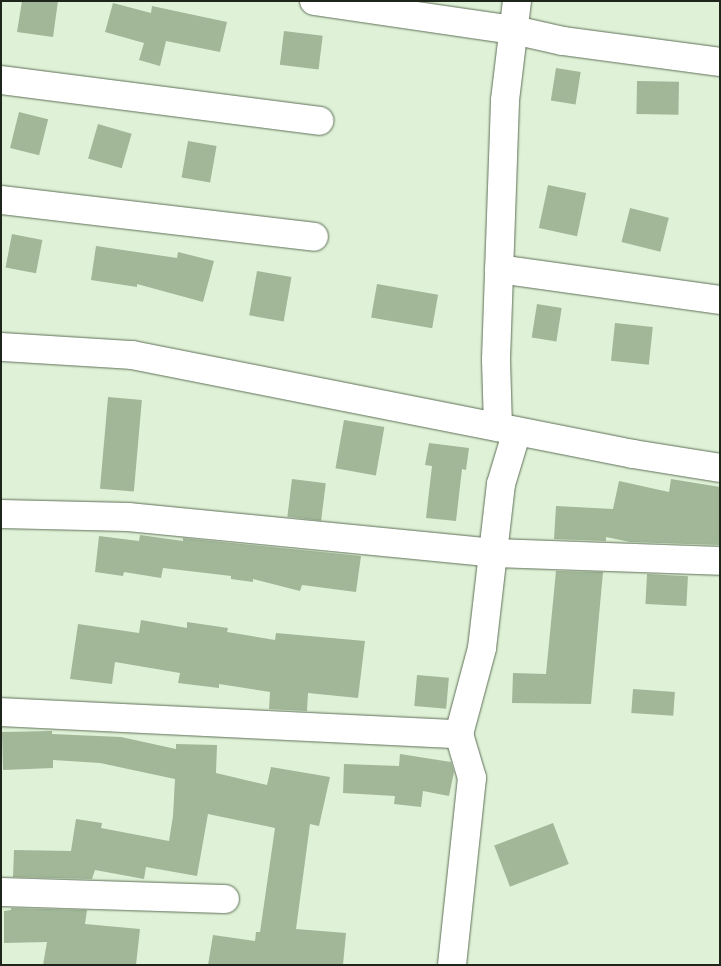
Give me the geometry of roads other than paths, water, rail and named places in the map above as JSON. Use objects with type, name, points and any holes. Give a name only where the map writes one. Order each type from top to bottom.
[{"type":"street","points":[[314,1],[514,30],[563,41],[720,62]]},
{"type":"street","points":[[452,965],[472,778],[459,734],[482,648],[507,429],[496,359],[505,100],[517,1]]},
{"type":"street","points":[[1,80],[319,120]]},
{"type":"street","points":[[1,200],[314,237]]},
{"type":"street","points":[[499,269],[720,300]]},
{"type":"street","points":[[1,347],[132,355],[507,429],[720,468]]},
{"type":"street","points":[[1,514],[128,517],[494,552],[720,561]]},
{"type":"street","points":[[1,712],[459,734]]},
{"type":"street","points":[[1,892],[225,899]]}]
